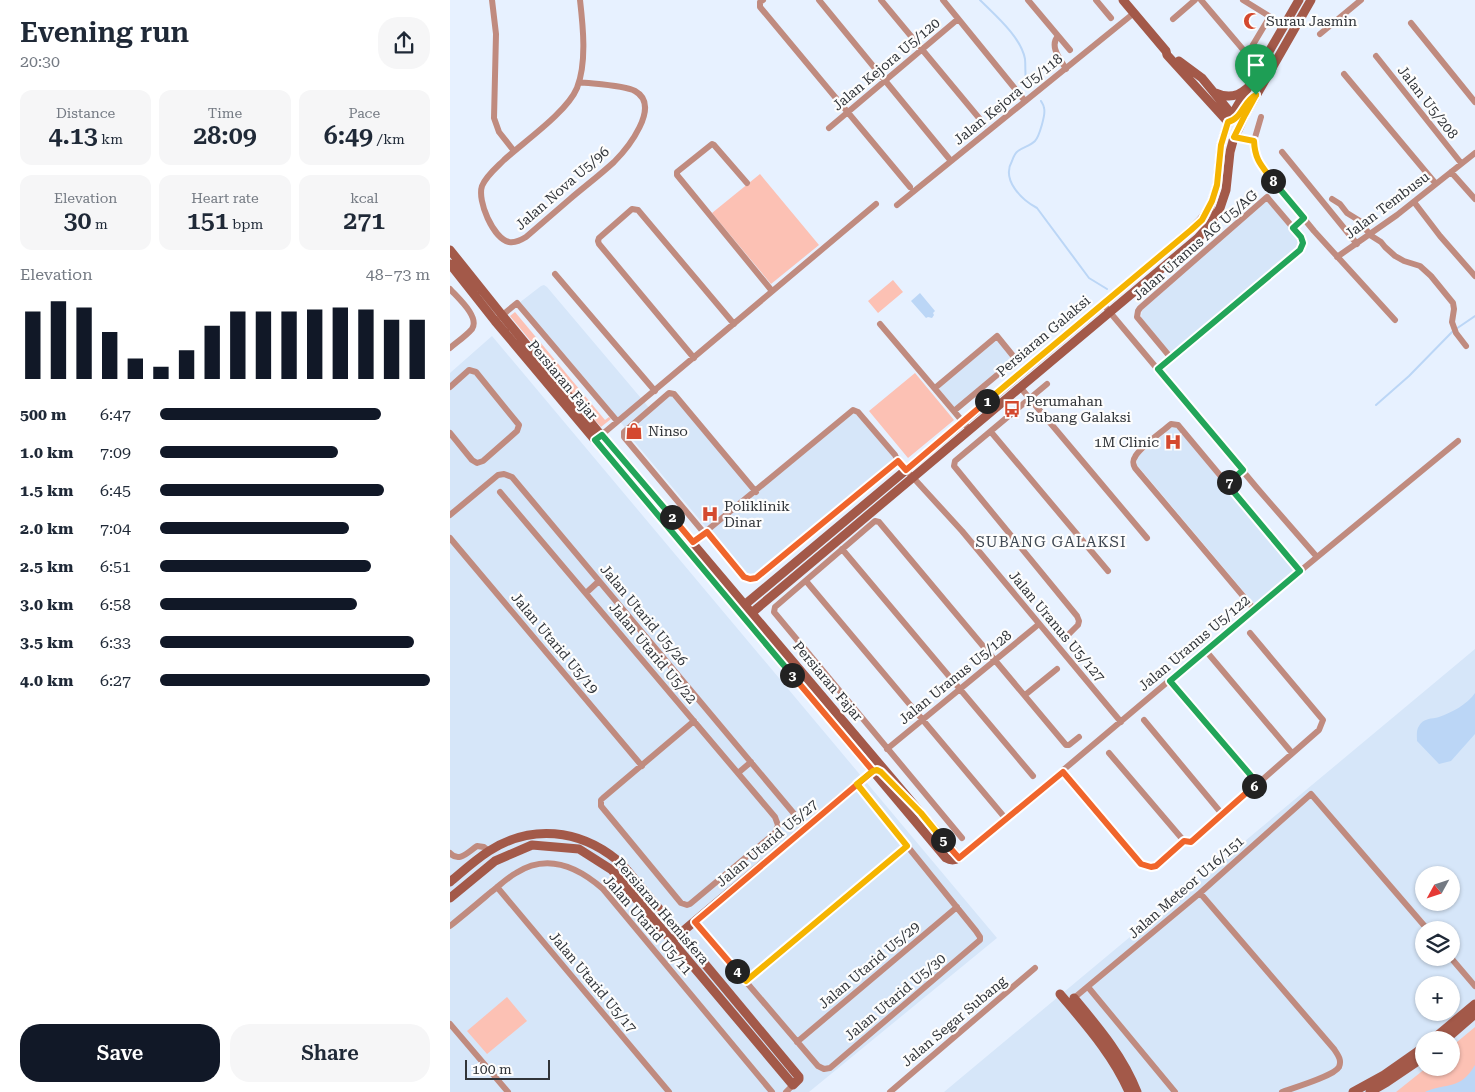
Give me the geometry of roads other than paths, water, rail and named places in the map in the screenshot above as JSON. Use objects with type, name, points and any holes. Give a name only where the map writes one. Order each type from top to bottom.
[{"type":"street","points":[[492,0],[496,34],[494,118],[499,132],[514,151],[572,99],[582,68],[583,48],[580,0]]},
{"type":"street","points":[[819,0],[951,161]]},
{"type":"street","points":[[881,0],[984,124]]},
{"type":"street","points":[[943,0],[1025,101]]},
{"type":"street","points":[[1028,0],[1070,50]]},
{"type":"street","points":[[1096,0],[1111,18]]},
{"type":"street","points":[[1123,0],[1166,51],[1167,55],[1232,118]]},
{"type":"street","points":[[1173,19],[1195,0]]},
{"type":"street","points":[[1200,0],[1248,53],[1269,16],[1243,0]]},
{"type":"street","name":"Persiaran Galaksi","points":[[742,607],[1202,220],[1209,209],[1217,185],[1221,145],[1232,118],[1299,0]]},
{"type":"street","name":"Persiaran Galaksi","points":[[748,615],[1198,238],[1211,223],[1220,208],[1226,190],[1230,152],[1234,137],[1256,95],[1312,0]]},
{"type":"street","points":[[1320,34],[1361,0]]},
{"type":"street","points":[[761,2],[760,7],[910,187]]},
{"type":"street","name":"Jalan Kejora U5/118","points":[[897,205],[1134,13]]},
{"type":"street","name":"Jalan Kejora U5/120","points":[[829,128],[958,19]]},
{"type":"street","points":[[1411,23],[1475,102]]},
{"type":"street","points":[[1058,36],[1054,46],[1066,68]]},
{"type":"street","points":[[1166,51],[1170,51],[1180,63],[1198,74],[1214,91],[1232,118],[1228,141],[1230,152]]},
{"type":"street","name":"Jalan U5/208","points":[[1376,56],[1461,163]]},
{"type":"street","points":[[1344,74],[1436,184]]},
{"type":"street","name":"Jalan Nova U5/96","points":[[514,151],[491,172],[482,186],[481,194],[486,214],[496,232],[502,239],[509,242],[518,242],[526,236],[615,161],[633,138],[643,119],[646,108],[645,102],[636,92],[628,88],[579,82]]},
{"type":"street","points":[[1214,91],[1225,96],[1232,96],[1243,92],[1248,87]]},
{"type":"street","points":[[1232,118],[1239,115],[1251,98],[1256,95]]},
{"type":"street","points":[[1261,116],[1254,141],[1257,159],[1337,257],[1395,320]]},
{"type":"street","points":[[1234,137],[1254,141]]},
{"type":"street","points":[[747,183],[712,144],[677,172],[678,178],[772,291]]},
{"type":"street","points":[[1282,152],[1357,244]]},
{"type":"street","name":"Jalan Tembusu","points":[[1337,257],[1414,202],[1475,153]]},
{"type":"street","name":"Jalan Tembusu","points":[[1450,172],[1475,200]]},
{"type":"street","name":"Jalan Uranus AG U5/AG","points":[[1171,358],[1137,316],[1140,308],[1268,197],[1293,228]]},
{"type":"street","points":[[1332,199],[1340,204],[1347,213],[1360,221],[1370,235],[1381,242],[1395,256],[1420,266],[1430,276],[1453,302],[1453,326],[1466,346]]},
{"type":"street","points":[[1414,202],[1440,236],[1475,276]]},
{"type":"street","points":[[598,438],[876,204]]},
{"type":"street","points":[[694,358],[599,244],[599,238],[632,209],[638,210],[734,324]]},
{"type":"street","points":[[1158,369],[1300,250],[1303,243],[1301,237],[1293,228],[1304,218]]},
{"type":"street","points":[[450,250],[499,318],[516,303],[617,421]]},
{"type":"street","name":"Persiaran Fajar","points":[[450,264],[499,318],[742,607]]},
{"type":"street","points":[[555,274],[655,391]]},
{"type":"street","points":[[450,289],[474,319],[471,330],[450,348]]},
{"type":"street","points":[[1103,304],[1317,557]]},
{"type":"street","points":[[880,324],[970,430]]},
{"type":"street","points":[[934,388],[997,336],[1014,356],[1015,360],[954,411]]},
{"type":"street","points":[[450,387],[469,370],[476,372],[519,425],[517,431],[500,447],[483,461],[477,463],[472,460],[450,433]]},
{"type":"street","points":[[1047,384],[992,432],[955,461],[954,466],[1077,616],[1078,625],[1068,635]]},
{"type":"street","points":[[1020,387],[1147,538]]},
{"type":"street","points":[[693,542],[706,533],[756,492],[674,394],[669,393],[624,432],[624,437],[706,533],[744,577],[750,579],[756,578],[898,461]]},
{"type":"street","name":"Jalan Uranus U5/127","points":[[756,492],[852,410],[858,412],[898,461],[962,531],[1121,722]]},
{"type":"street","points":[[1254,609],[1135,468],[1133,460],[1136,455],[1171,424],[1178,425],[1300,571]]},
{"type":"street","points":[[992,432],[1108,571]]},
{"type":"street","name":"Persiaran Fajar","points":[[598,438],[693,542],[748,615],[873,771],[946,858],[954,861],[959,858],[838,715],[748,615]]},
{"type":"street","name":"Jalan Uranus U5/122","points":[[959,858],[1458,440]]},
{"type":"street","points":[[1227,484],[1243,470]]},
{"type":"street","name":"Jalan Utarid U5/26","points":[[450,515],[498,475],[504,474],[512,477],[806,828]]},
{"type":"street","name":"Jalan Utarid U5/22","points":[[500,492],[775,817],[778,825],[775,833],[690,904],[681,903],[601,806],[603,798],[642,766]]},
{"type":"street","points":[[962,838],[774,612],[775,607],[877,521],[996,660],[1066,746],[1069,746],[1078,737]]},
{"type":"street","name":"Jalan Utarid U5/19","points":[[450,538],[642,766]]},
{"type":"street","points":[[842,549],[1033,776]]},
{"type":"street","points":[[586,593],[599,581]]},
{"type":"street","points":[[806,581],[1006,819]]},
{"type":"street","name":"Jalan Uranus U5/128","points":[[887,749],[1039,624]]},
{"type":"street","points":[[1109,753],[1184,841],[1191,842],[1254,784],[1319,730],[1323,720],[1250,633]]},
{"type":"street","points":[[1206,651],[1292,753]]},
{"type":"street","points":[[1024,695],[1057,669]]},
{"type":"street","points":[[1170,681],[1254,784]]},
{"type":"street","points":[[838,715],[871,760],[873,771],[881,772],[921,813]]},
{"type":"street","points":[[1144,720],[1222,814]]},
{"type":"street","points":[[642,766],[694,721]]},
{"type":"street","points":[[738,773],[751,762]]},
{"type":"street","name":"Jalan Utarid U5/27","points":[[671,942],[873,771]]},
{"type":"street","points":[[1063,772],[1141,864],[1151,867],[1156,866],[1184,841]]},
{"type":"street","points":[[857,784],[957,907]]},
{"type":"street","name":"Jalan Meteor U16/151","points":[[1074,998],[1200,893],[1311,794],[1420,921]]},
{"type":"street","name":"Persiaran Hemisfera","points":[[450,898],[494,861],[532,845],[579,849],[612,870],[671,942],[794,1084],[799,1079],[618,860],[588,842],[572,836],[536,833],[523,836],[489,851],[451,878]]},
{"type":"street","points":[[450,853],[461,858],[477,846],[484,847],[489,851]]},
{"type":"street","points":[[746,981],[907,846]]},
{"type":"street","name":"Jalan Utarid U5/11","points":[[450,926],[497,887],[516,873],[530,866],[542,863],[565,866],[586,875],[603,889],[772,1092]]},
{"type":"street","points":[[451,878],[462,888]]},
{"type":"street","name":"Jalan Utarid U5/17","points":[[497,887],[669,1092]]},
{"type":"street","points":[[1200,893],[1334,1049],[1340,1059],[1340,1064],[1336,1071],[1282,1092]]},
{"type":"street","name":"Jalan Utarid U5/30","points":[[797,1042],[818,1066],[824,1069],[830,1068],[976,945],[980,937],[957,907]]},
{"type":"street","name":"Jalan Utarid U5/29","points":[[797,1042],[957,907]]},
{"type":"street","points":[[695,922],[797,1042]]},
{"type":"street","points":[[1458,966],[1475,986]]},
{"type":"street","name":"Jalan Segar Subang","points":[[890,1092],[1035,968]]},
{"type":"street","points":[[1088,987],[1175,1092]]},
{"type":"street","points":[[1060,994],[1110,1055],[1122,1074],[1129,1092]]},
{"type":"street","points":[[1074,998],[1104,1033],[1117,1052],[1132,1077],[1137,1092]]},
{"type":"street","points":[[1443,1031],[1475,1004]]},
{"type":"street","points":[[1455,1031],[1475,1014]]},
{"type":"street","points":[[450,1024],[508,1092]]},
{"type":"street","points":[[1353,1092],[1384,1075],[1415,1053]]},
{"type":"street","points":[[1370,1092],[1415,1063]]},
{"type":"street","points":[[786,1092],[794,1084]]},
{"type":"water","points":[[920,293],[935,311],[932,318],[926,318],[911,301]]},
{"type":"water","points":[[1475,693],[1475,734],[1451,761],[1439,764],[1417,741],[1418,728],[1425,720],[1439,717],[1459,708]]},
{"type":"water","points":[[1475,1065],[1475,1092],[1425,1092],[1464,1079]]},
{"type":"waterway","points":[[980,0],[1007,27],[1023,51],[1028,87]]},
{"type":"waterway","points":[[1041,101],[1044,111],[1037,139],[1018,151],[1014,156],[1009,168],[1011,182],[1020,195],[1037,208],[1089,278],[1107,289]]},
{"type":"waterway","points":[[1376,405],[1409,376],[1453,331],[1475,316]]},
{"type":"place","name":"Surau Jasmin","points":[[1252,21]]},
{"type":"place","name":"Perumahan Subang Galaksi","points":[[1012,409]]},
{"type":"place","name":"Ninso","points":[[634,431]]},
{"type":"place","name":"1M Clinic","points":[[1173,442]]},
{"type":"place","name":"Poliklinik Dinar","points":[[710,514]]},
{"type":"district","name":"SUBANG GALAKSI","points":[[1051,542]]}]
